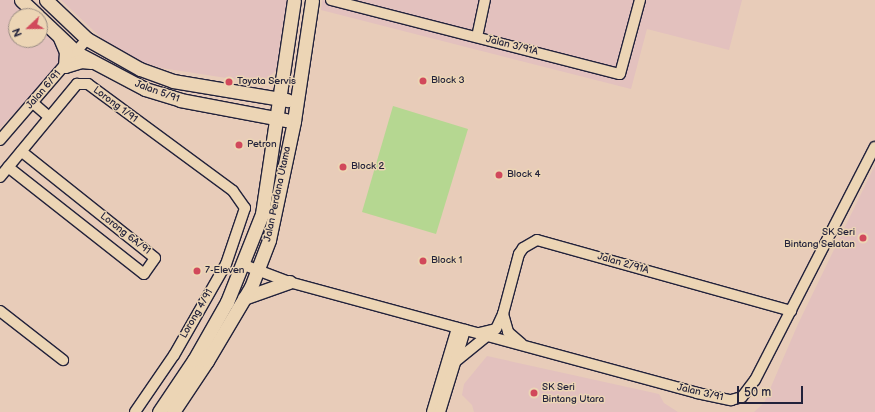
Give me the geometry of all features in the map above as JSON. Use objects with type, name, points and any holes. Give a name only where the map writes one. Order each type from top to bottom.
[{"type":"street","name":"Jalan 5/91","points":[[21,0],[29,8]]},
{"type":"street","name":"Jalan 5/91","points":[[46,0],[87,39],[140,69],[173,81],[259,94],[296,102]]},
{"type":"street","points":[[280,98],[294,0]]},
{"type":"street","points":[[291,21],[301,0]]},
{"type":"street","name":"Jalan Perdana Utama","points":[[173,412],[207,361],[244,298],[258,270],[269,240],[294,121],[312,0]]},
{"type":"street","name":"Jalan 3/91A","points":[[331,0],[620,74],[640,0]]},
{"type":"street","points":[[477,38],[485,0]]},
{"type":"street","name":"Jalan 5/91","points":[[48,26],[77,53],[91,62],[145,89],[180,100],[294,121]]},
{"type":"street","points":[[59,36],[66,52],[65,66],[81,61],[91,62]]},
{"type":"street","name":"Jalan 6/91","points":[[2,134],[33,103],[77,53],[87,39]]},
{"type":"street","points":[[259,94],[269,92],[282,79]]},
{"type":"street","name":"Lorong 1/91","points":[[0,177],[77,84],[88,84],[232,191],[245,208]]},
{"type":"street","name":"Jalan Perdana Utama","points":[[159,412],[198,354],[227,302],[244,265],[262,214],[280,98]]},
{"type":"street","points":[[33,103],[49,117]]},
{"type":"street","points":[[256,115],[267,131],[273,147]]},
{"type":"street","name":"Jalan 3/91","points":[[244,265],[290,282],[697,393],[732,400],[742,397],[749,390],[792,311],[875,147]]},
{"type":"street","name":"Lorong 6A/91","points":[[8,167],[144,274],[155,258],[21,151]]},
{"type":"street","name":"Lorong 4/91","points":[[135,412],[174,355],[226,264],[245,208]]},
{"type":"street","name":"Jalan 2/91A","points":[[477,333],[496,329],[503,314],[519,254],[523,248],[537,240],[792,311]]},
{"type":"street","points":[[244,298],[290,282]]},
{"type":"street","points":[[0,311],[63,360]]},
{"type":"street","points":[[503,314],[508,332],[525,346]]},
{"type":"street","points":[[432,412],[452,360],[446,324]]},
{"type":"street","points":[[440,412],[461,329]]},
{"type":"street","points":[[452,360],[487,336]]},
{"type":"shaded area","points":[[0,0],[13,0],[22,8],[8,8],[8,48],[48,48],[48,32],[56,40],[61,64],[0,128]]},
{"type":"shaded area","points":[[61,0],[287,0],[276,71],[260,83],[161,68],[133,59],[110,46]]},
{"type":"shaded area","points":[[322,0],[742,0],[729,50],[647,29],[631,89],[321,10]]},
{"type":"shaded area","points":[[875,165],[875,412],[754,412],[764,403],[798,324]]},
{"type":"shaded area","points":[[487,356],[659,394],[664,403],[678,412],[474,412],[472,405],[462,395],[464,384]]},
{"type":"green space","points":[[393,106],[468,129],[436,234],[362,212]]},
{"type":"place","name":"Block 3","points":[[423,81]]},
{"type":"place","name":"Toyota Servis","points":[[229,82]]},
{"type":"place","name":"Petron","points":[[239,145]]},
{"type":"place","name":"Block 2","points":[[343,167]]},
{"type":"place","name":"Block 4","points":[[499,175]]},
{"type":"place","name":"SK Seri Bintang Selatan","points":[[863,238]]},
{"type":"place","name":"Block 1","points":[[423,261]]},
{"type":"place","name":"7-Eleven","points":[[197,271]]},
{"type":"place","name":"SK Seri Bintang Utara","points":[[534,393]]}]
